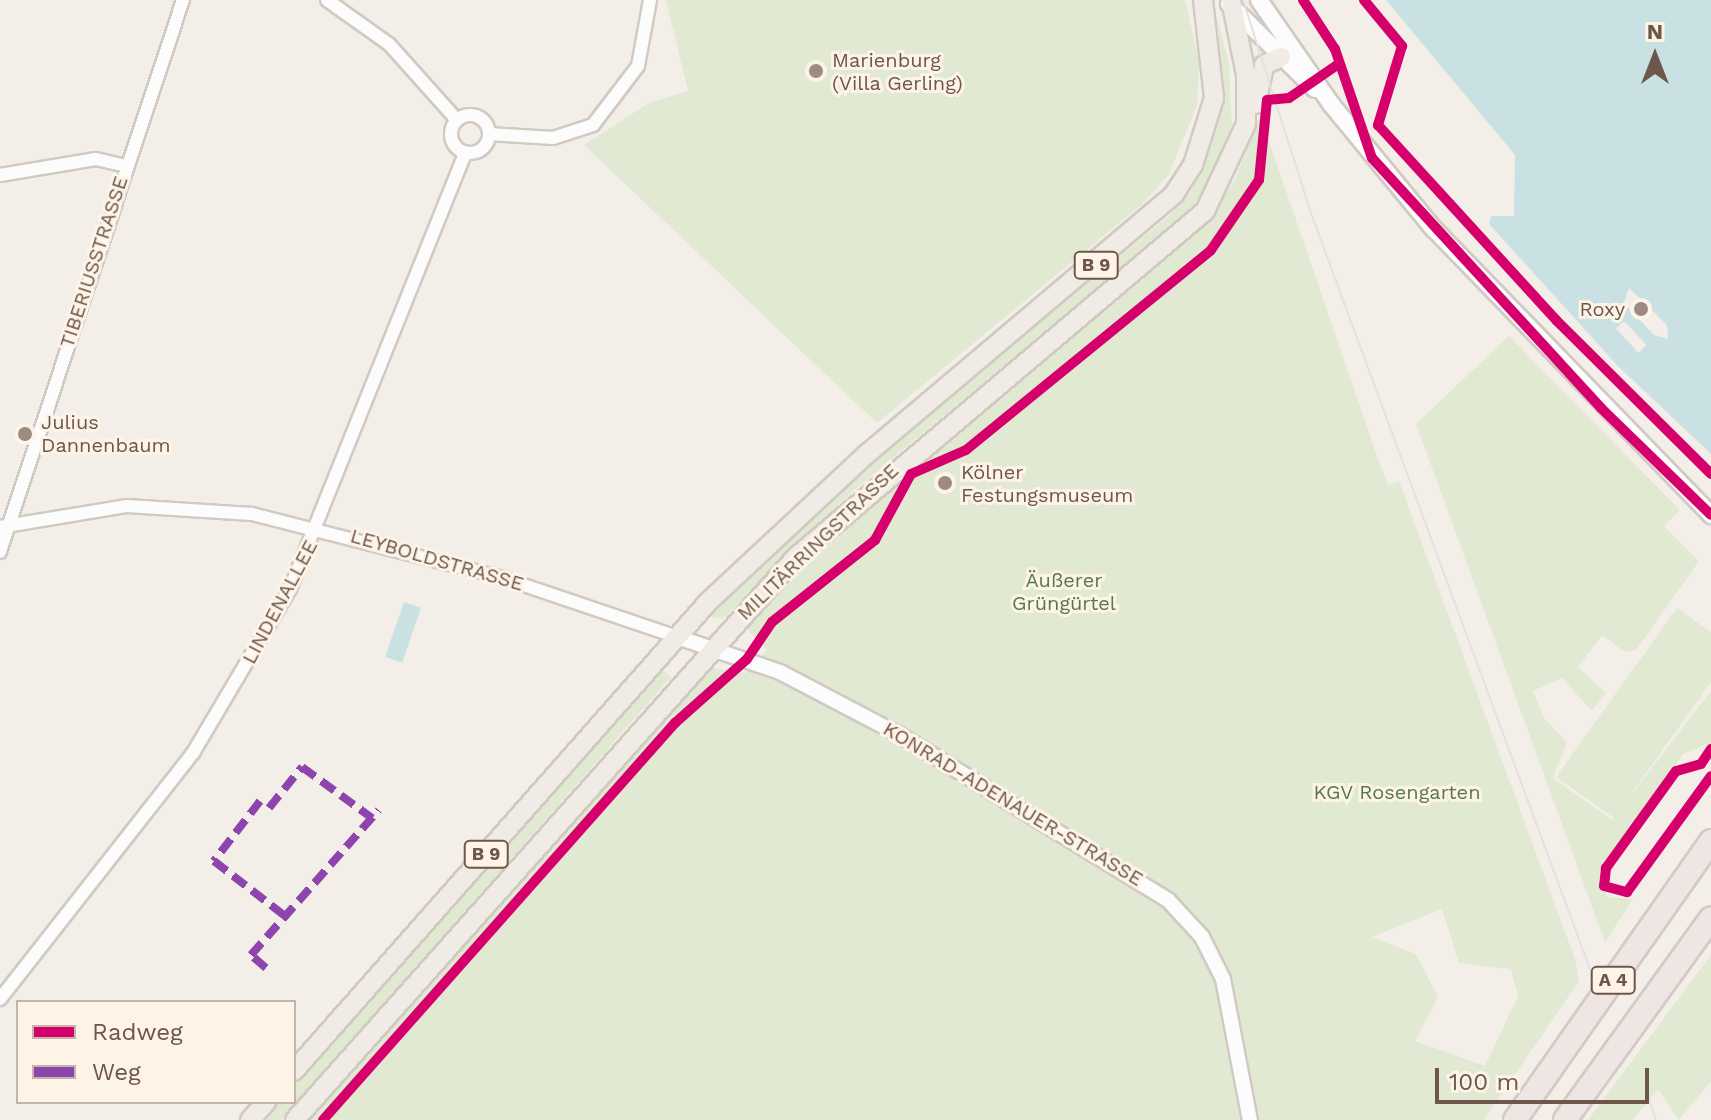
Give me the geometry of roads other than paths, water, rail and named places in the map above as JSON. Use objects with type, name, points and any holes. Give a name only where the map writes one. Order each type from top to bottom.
[{"type":"highway","name":"A 4","points":[[1515,1120],[1711,841]]},
{"type":"highway","name":"A 4","points":[[1565,1120],[1711,918]]},
{"type":"main road","name":"MILITÄRRINGSTRASSE","points":[[296,1069],[677,637],[868,453],[1174,194],[1202,144],[1214,98],[1203,0]]},
{"type":"main road","points":[[1259,0],[1331,104]]},
{"type":"main road","name":"MILITÄRRINGSTRASSE","points":[[295,1120],[711,647],[851,506],[1205,211],[1246,124],[1246,75],[1229,3]]},
{"type":"main road","points":[[1229,3],[1331,104],[1522,325],[1711,515]]},
{"type":"main road","name":"B 9","points":[[1246,124],[1264,65],[1281,57]]},
{"type":"main road","points":[[250,1120],[264,1104]]},
{"type":"street","name":"TIBERIUSSTRASSE","points":[[0,552],[4,526],[183,0]]},
{"type":"street","points":[[327,0],[389,44],[457,120]]},
{"type":"street","points":[[489,134],[553,138],[593,125],[638,66],[650,0]]},
{"type":"street","points":[[457,120],[475,115],[489,134]]},
{"type":"street","points":[[457,120],[451,139],[465,153],[484,148],[489,134]]},
{"type":"street","name":"LINDENALLEE","points":[[0,999],[193,753],[320,527],[465,153]]},
{"type":"street","points":[[0,175],[96,159],[126,166]]},
{"type":"street","name":"LEYBOLDSTRASSE","points":[[4,526],[155,505],[320,527],[503,578],[677,637]]},
{"type":"street","name":"KONRAD-ADENAUER-STRASSE","points":[[677,637],[780,672],[898,734],[1168,900],[1202,937],[1223,979],[1250,1120]]},
{"type":"water","points":[[1386,0],[1711,0],[1711,454],[1617,365],[1489,224],[1491,216],[1514,216],[1515,155]]},
{"type":"water","points":[[404,602],[421,608],[402,663],[385,657]]},
{"type":"tram line","points":[[1243,0],[1312,216],[1590,969]]},
{"type":"tram line","points":[[1649,1100],[1656,1120]]},
{"type":"place","name":"Marienburg (Villa Gerling)","points":[[816,71]]},
{"type":"place","name":"Roxy","points":[[1641,309]]},
{"type":"place","name":"Julius Dannenbaum","points":[[25,434]]},
{"type":"place","name":"Kölner Festungsmuseum","points":[[945,483]]},
{"type":"park label","name":"Äußerer Grüngürtel","points":[[1064,592]]},
{"type":"park label","name":"KGV Rosengarten","points":[[1397,792]]}]
